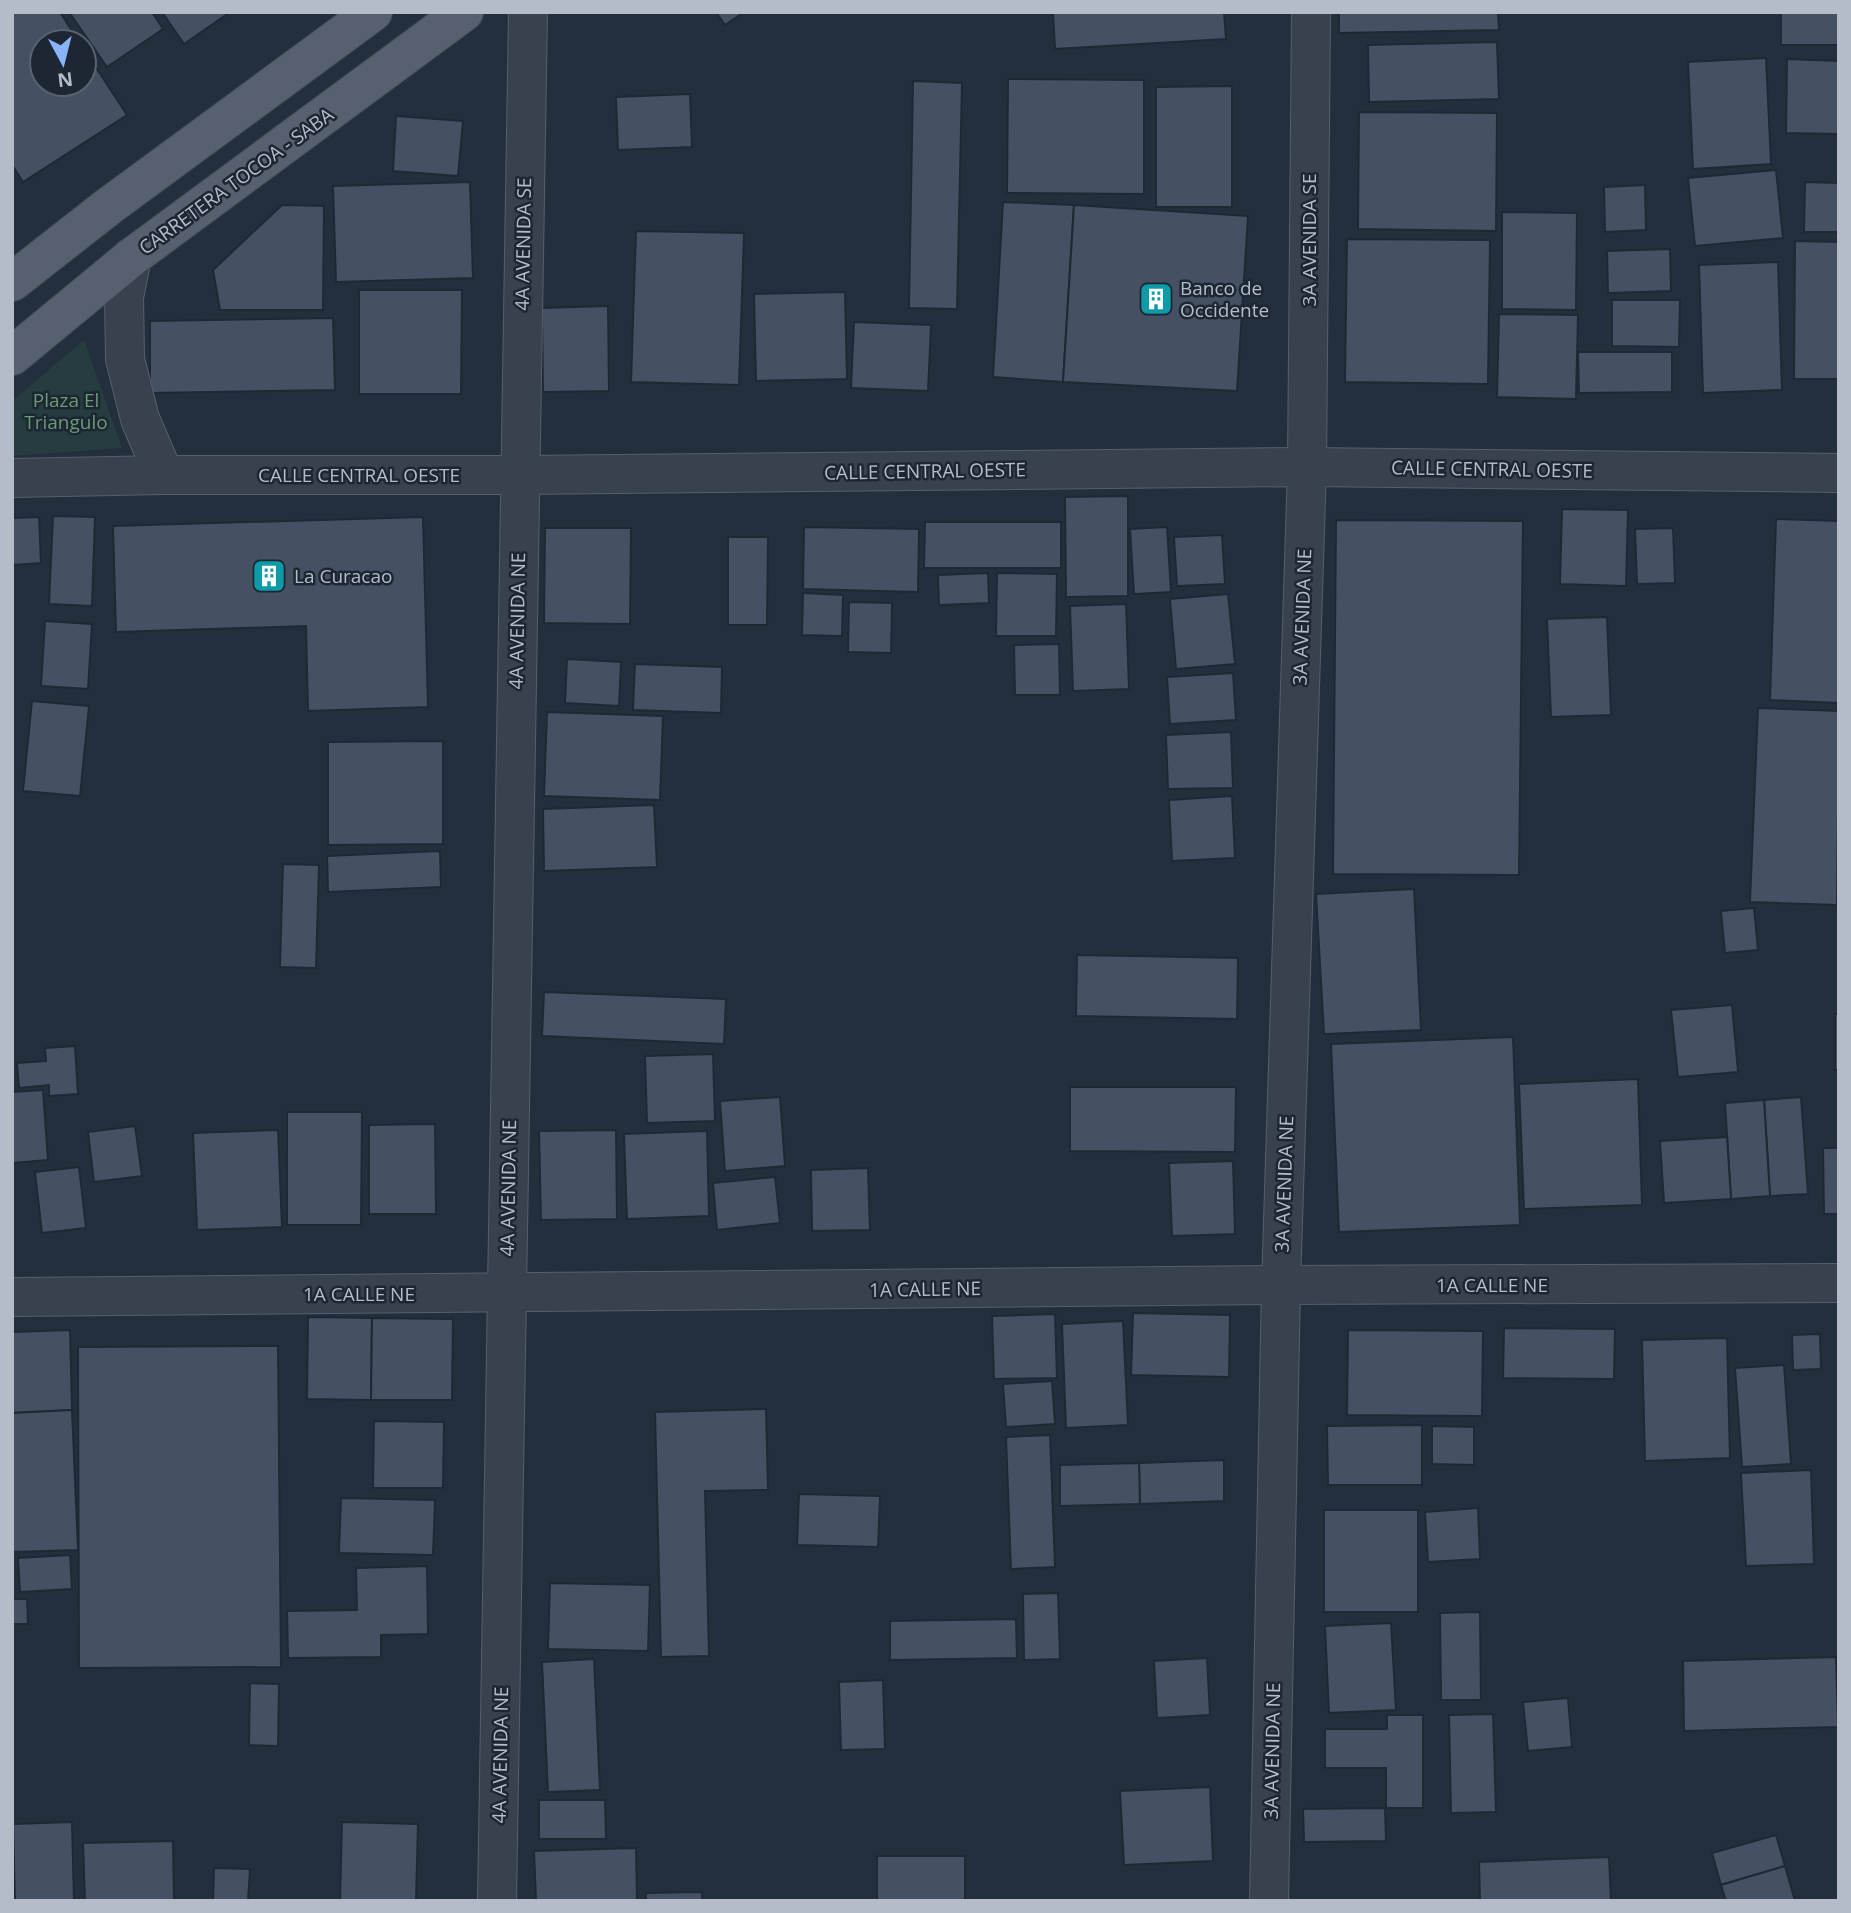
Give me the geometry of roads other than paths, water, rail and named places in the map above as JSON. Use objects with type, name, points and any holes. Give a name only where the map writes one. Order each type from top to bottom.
[{"type":"main road","points":[[12,282],[120,198],[373,12]]},
{"type":"main road","name":"CARRETERA TOCOA - SABA","points":[[12,356],[132,257],[464,12]]},
{"type":"street","name":"4A AVENIDA SE","points":[[519,475],[527,12]]},
{"type":"street","name":"3A AVENIDA SE","points":[[1307,467],[1311,12]]},
{"type":"street","points":[[132,257],[124,297],[125,359],[139,419],[164,475]]},
{"type":"street","name":"CALLE CENTRAL OESTE","points":[[12,478],[1307,467],[1839,473]]},
{"type":"street","name":"3A AVENIDA NE","points":[[1269,1901],[1281,1285],[1307,467]]},
{"type":"street","name":"4A AVENIDA NE","points":[[497,1901],[519,475]]},
{"type":"street","name":"1A CALLE NE","points":[[12,1297],[1281,1285],[1839,1283]]},
{"type":"place","name":"Banco de Occidente","points":[[1156,299]]},
{"type":"place","name":"La Curacao","points":[[269,576]]},
{"type":"park label","name":"Plaza El Triangulo","points":[[66,411]]}]
